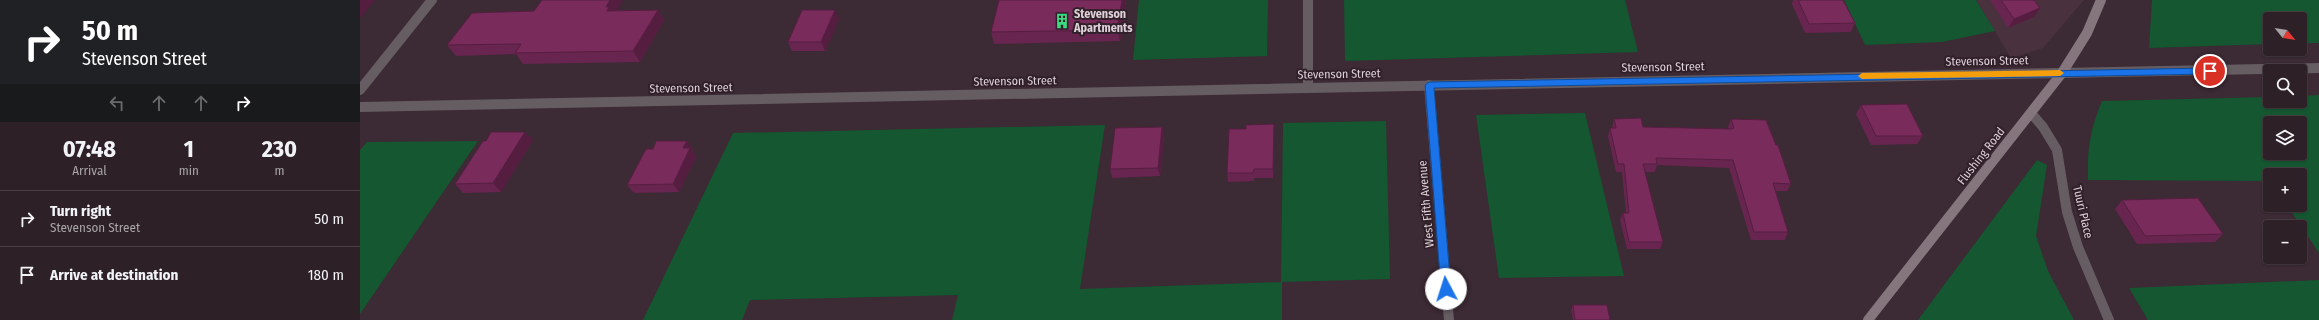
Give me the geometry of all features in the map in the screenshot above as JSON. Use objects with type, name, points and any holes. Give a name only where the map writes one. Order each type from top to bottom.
[{"type":"main road","name":"Flushing Road","points":[[1868,320],[2062,73],[2087,33],[2101,0]]},
{"type":"street","points":[[360,90],[432,0]]},
{"type":"street","points":[[1308,0],[1308,87]]},
{"type":"street","name":"Stevenson Street","points":[[360,107],[2319,68]]},
{"type":"street","name":"West Fifth Avenue","points":[[1429,85],[1449,320]]},
{"type":"street","name":"Tuuri Place","points":[[2031,113],[2043,127],[2057,150],[2067,212],[2080,253],[2109,320]]},
{"type":"shaded area","points":[[1976,0],[2084,0],[2043,48],[2011,58]]},
{"type":"green space","points":[[1139,0],[1268,0],[1267,56],[1133,60]]},
{"type":"green space","points":[[1344,0],[1625,0],[1638,52],[1345,61]]},
{"type":"green space","points":[[1844,0],[1976,0],[1995,31],[1942,42],[1865,45]]},
{"type":"green space","points":[[2152,0],[2319,0],[2319,43],[2307,43],[2307,12],[2263,12],[2263,44],[2149,48]]},
{"type":"green space","points":[[2319,95],[2319,253],[2307,235],[2307,220],[2297,220],[2292,212],[2307,212],[2307,168],[2263,168],[2263,181],[2088,180],[2090,140],[2102,101],[2263,97],[2263,108],[2307,108],[2307,96]]},
{"type":"green space","points":[[1585,113],[1624,276],[1499,278],[1476,115]]},
{"type":"green space","points":[[1386,121],[1390,279],[1282,282],[1282,320],[952,320],[958,295],[750,300],[742,320],[643,320],[733,133],[1105,125],[1080,289],[1281,282],[1283,123]]},
{"type":"green space","points":[[478,141],[360,314],[360,150],[367,142]]},
{"type":"green space","points":[[2037,160],[2047,165],[2036,236],[2048,271],[2074,320],[1918,320]]},
{"type":"green space","points":[[2319,280],[2319,320],[2148,320],[2129,288]]},
{"type":"building","points":[[542,0],[610,0],[606,7],[609,7],[607,11],[658,10],[633,51],[515,53],[521,44],[447,45],[472,13],[534,11]]},
{"type":"building","name":"Stevenson Apartments","points":[[999,0],[1122,0],[1117,30],[991,32]]},
{"type":"building","points":[[1798,0],[1843,0],[1855,23],[1809,24]]},
{"type":"building","points":[[2001,0],[2034,0],[2040,8],[2014,19]]},
{"type":"building","points":[[802,10],[835,10],[821,42],[788,42]]},
{"type":"building","points":[[1907,104],[1923,136],[1876,136],[1861,105]]},
{"type":"building","points":[[1641,118],[1643,127],[1731,129],[1734,128],[1731,119],[1766,120],[1776,145],[1778,145],[1791,184],[1773,183],[1788,232],[1754,232],[1733,160],[1656,158],[1657,164],[1643,164],[1663,242],[1629,242],[1623,213],[1629,213],[1624,164],[1618,164],[1610,128],[1616,128],[1614,119]]},
{"type":"building","points":[[1274,124],[1273,169],[1254,169],[1253,173],[1227,173],[1229,129],[1246,129],[1246,125]]},
{"type":"building","points":[[1162,127],[1158,168],[1110,169],[1115,128]]},
{"type":"building","points":[[491,132],[525,132],[493,183],[455,184],[483,141],[486,141]]},
{"type":"building","points":[[656,141],[687,141],[683,148],[690,148],[673,184],[627,185],[646,149],[653,149]]},
{"type":"building","points":[[2198,198],[2223,234],[2145,236],[2122,200]]},
{"type":"building","points":[[1573,305],[1607,305],[1610,320],[1575,320]]},
{"type":"slow traffic","points":[[1862,76],[2060,73]]},
{"type":"place","name":"Stevenson Apartments","points":[[1062,21]]},
{"type":"route","points":[[1446,289],[1429,85],[2210,71]]}]
